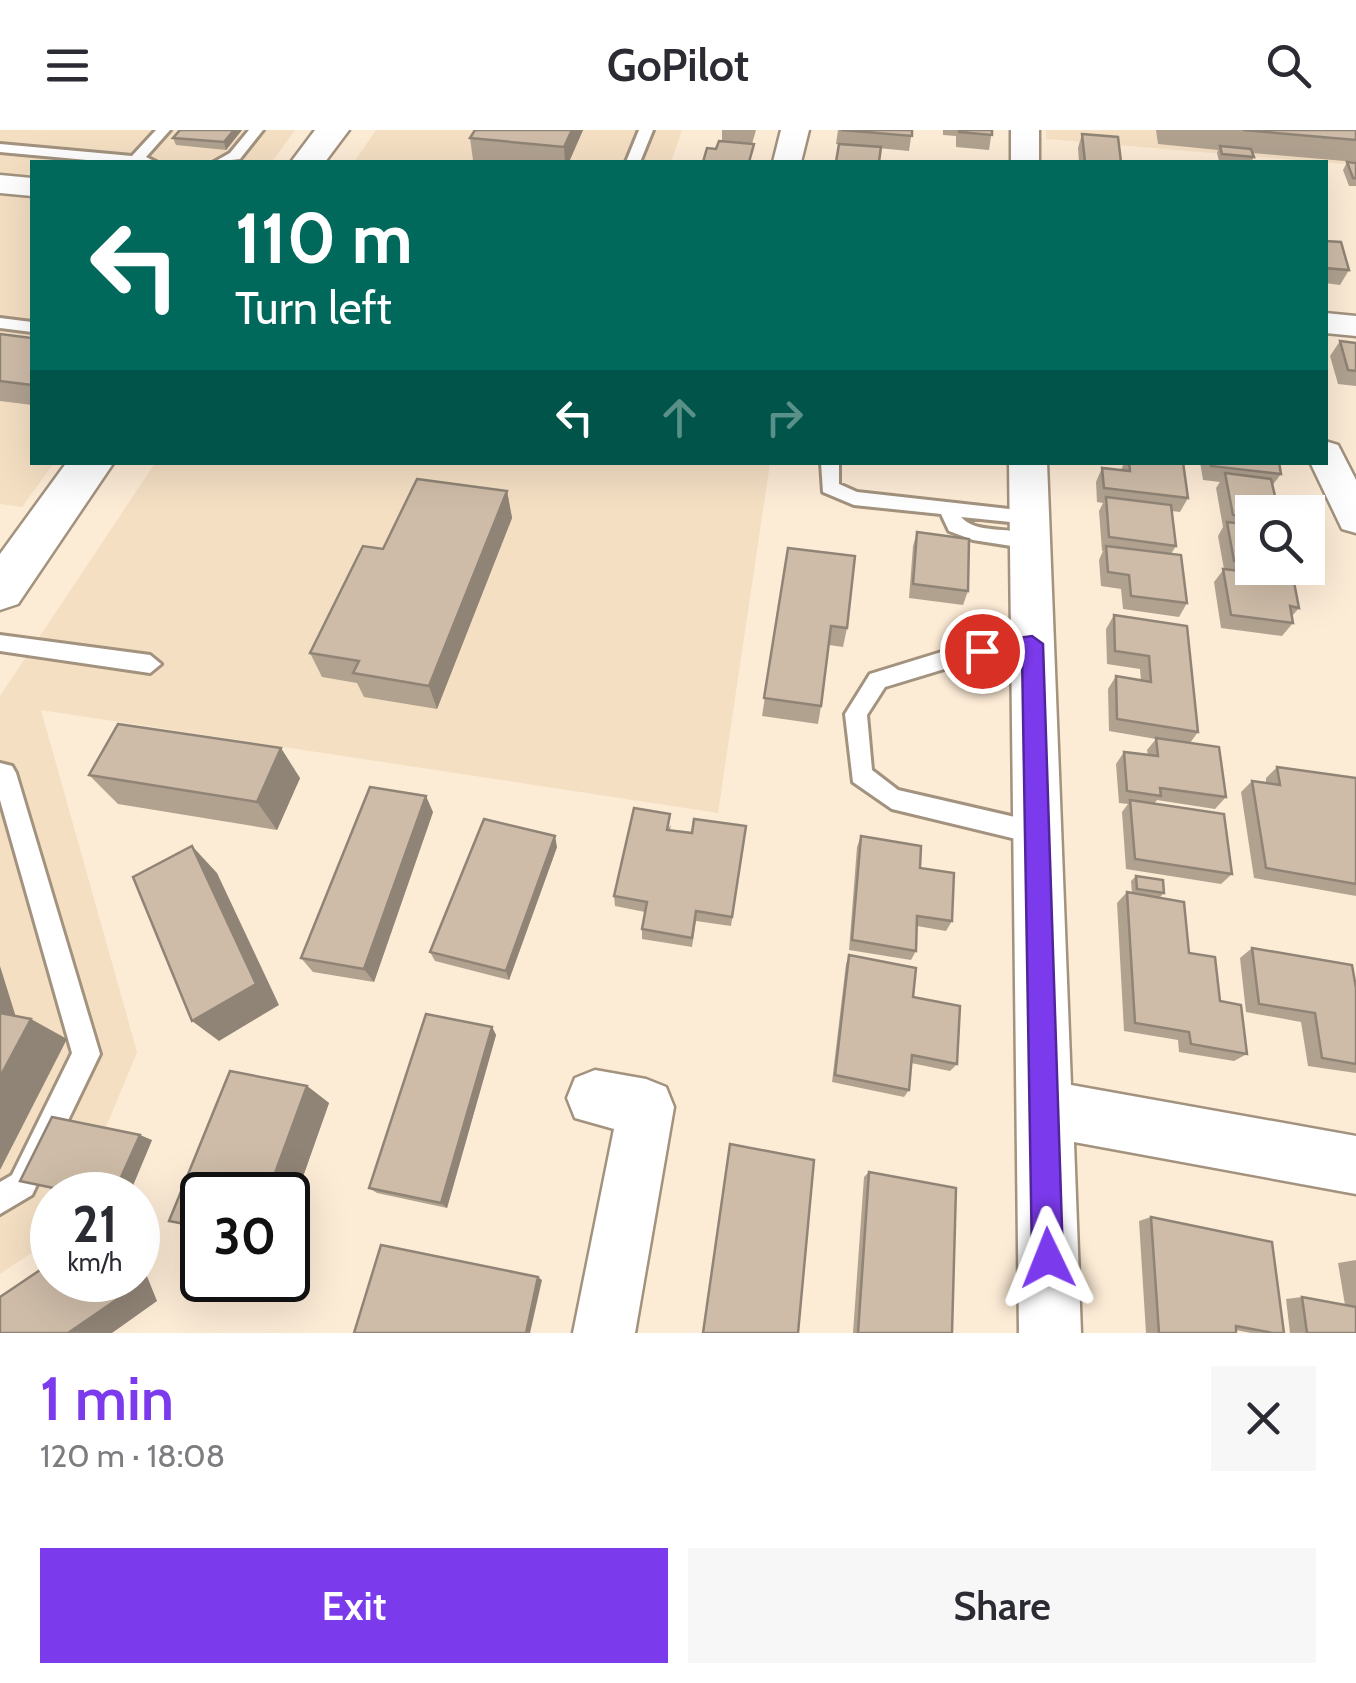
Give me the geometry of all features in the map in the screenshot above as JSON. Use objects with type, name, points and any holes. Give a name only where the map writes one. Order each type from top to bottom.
[{"type":"main road","points":[[310,160],[332,130]]},
{"type":"main road","points":[[0,591],[90,465]]},
{"type":"street","points":[[788,160],[795,130]]},
{"type":"street","points":[[1025,130],[1025,160]]},
{"type":"street","points":[[0,184],[30,187]]},
{"type":"street","points":[[1328,322],[1356,326]]},
{"type":"street","points":[[1328,460],[1356,519]]},
{"type":"street","points":[[1028,465],[1050,1333]]},
{"type":"street","points":[[595,1098],[646,1107],[604,1333]]},
{"type":"street","points":[[1044,1108],[1356,1165]]},
{"type":"lane","points":[[0,145],[14,130]]},
{"type":"lane","points":[[137,160],[164,130]]},
{"type":"lane","points":[[226,160],[235,156],[256,130]]},
{"type":"lane","points":[[634,160],[646,130]]},
{"type":"lane","points":[[0,145],[119,160]]},
{"type":"lane","points":[[0,323],[30,327]]},
{"type":"lane","points":[[830,465],[830,487],[854,498],[948,508],[956,526],[973,533],[1030,530]]},
{"type":"lane","points":[[0,643],[150,664]]},
{"type":"lane","points":[[1032,644],[961,655],[878,680],[856,714],[861,775],[892,799],[1037,834]]},
{"type":"lane","points":[[0,1199],[22,1185],[86,1054],[2,776]]},
{"type":"shaded area","points":[[0,130],[295,130],[273,160],[30,160],[30,465],[53,465],[22,507],[0,504]]},
{"type":"shaded area","points":[[376,130],[682,130],[672,160],[355,160]]},
{"type":"shaded area","points":[[1046,130],[1356,130],[1356,165],[1328,160],[1046,139]]},
{"type":"shaded area","points":[[154,465],[770,465],[718,813],[41,710],[137,1052],[87,1172],[30,1172],[30,1254],[0,1274],[0,696]]},
{"type":"building","points":[[180,130],[234,130],[224,142],[173,138]]},
{"type":"building","points":[[475,130],[572,130],[564,147],[470,138]]},
{"type":"building","points":[[841,130],[912,130],[912,136]]},
{"type":"building","points":[[992,130],[992,135],[959,132]]},
{"type":"building","points":[[1243,130],[1356,130],[1356,140]]},
{"type":"building","points":[[1082,134],[1118,137],[1121,160],[1085,160]]},
{"type":"building","points":[[719,141],[754,144],[750,160],[704,160],[707,148],[716,149]]},
{"type":"building","points":[[839,144],[881,147],[879,160],[836,160]]},
{"type":"building","points":[[1220,146],[1251,149],[1254,157],[1222,154]]},
{"type":"building","points":[[1347,162],[1356,163],[1356,178],[1353,178]]},
{"type":"building","points":[[1328,241],[1341,242],[1349,270],[1328,268]]},
{"type":"building","points":[[0,334],[30,338],[30,385],[0,381]]},
{"type":"building","points":[[1340,341],[1356,343],[1356,371],[1348,370]]},
{"type":"building","points":[[1129,465],[1183,465],[1188,498],[1104,488],[1102,468],[1130,471]]},
{"type":"building","points":[[1280,465],[1281,474],[1211,466]]},
{"type":"building","points":[[1225,473],[1271,479],[1275,495],[1235,495],[1233,515]]},
{"type":"building","points":[[417,479],[507,491],[429,686],[353,673],[359,661],[310,653],[363,546],[383,549]]},
{"type":"building","points":[[1106,497],[1171,505],[1176,546],[1109,537]]},
{"type":"building","points":[[1227,522],[1235,523],[1234,561]]},
{"type":"building","points":[[917,532],[969,539],[968,591],[913,584]]},
{"type":"building","points":[[1106,546],[1181,555],[1187,603],[1131,596],[1129,575],[1108,572]]},
{"type":"building","points":[[788,548],[855,556],[847,628],[831,626],[821,706],[764,698]]},
{"type":"building","points":[[1223,569],[1235,570],[1235,585],[1295,585],[1299,608],[1290,606],[1293,623],[1231,615]]},
{"type":"building","points":[[1114,615],[1187,626],[1198,732],[1117,719],[1116,676],[1151,682],[1149,656],[1115,651]]},
{"type":"building","points":[[118,724],[281,748],[257,802],[89,775]]},
{"type":"building","points":[[1156,738],[1219,747],[1226,797],[1160,788],[1161,796],[1127,791],[1124,752],[1158,756]]},
{"type":"building","points":[[1277,767],[1356,778],[1356,884],[1266,868],[1252,781],[1280,785]]},
{"type":"building","points":[[370,787],[426,796],[364,969],[301,958]]},
{"type":"building","points":[[1130,800],[1224,814],[1232,874],[1135,859]]},
{"type":"building","points":[[634,808],[670,814],[667,830],[692,833],[694,819],[746,826],[732,917],[696,911],[692,938],[642,929],[647,902],[614,896]]},
{"type":"building","points":[[484,819],[555,836],[506,971],[430,952]]},
{"type":"building","points":[[861,836],[921,846],[920,868],[954,873],[952,921],[917,916],[916,951],[852,940]]},
{"type":"building","points":[[192,846],[256,984],[192,1021],[133,877]]},
{"type":"building","points":[[1136,876],[1163,880],[1164,893],[1137,889]]},
{"type":"building","points":[[1127,892],[1184,902],[1189,953],[1215,957],[1220,1001],[1241,1005],[1247,1054],[1191,1044],[1189,1032],[1135,1023]]},
{"type":"building","points":[[1252,948],[1352,965],[1356,988],[1356,1064],[1322,1058],[1315,1013],[1259,1004]]},
{"type":"building","points":[[849,955],[916,968],[913,997],[960,1006],[957,1064],[912,1055],[909,1090],[835,1075]]},
{"type":"building","points":[[0,1013],[31,1019],[0,1077]]},
{"type":"building","points":[[426,1014],[492,1027],[441,1203],[369,1188]]},
{"type":"building","points":[[230,1071],[307,1086],[275,1172],[189,1172]]},
{"type":"building","points":[[52,1117],[140,1135],[123,1172],[30,1172],[30,1183],[20,1181]]},
{"type":"building","points":[[730,1144],[814,1160],[798,1333],[703,1333]]},
{"type":"building","points":[[869,1172],[956,1188],[952,1333],[858,1333]]},
{"type":"building","points":[[180,1194],[180,1223],[169,1221]]},
{"type":"building","points":[[1151,1217],[1272,1242],[1284,1333],[1236,1326],[1236,1333],[1159,1333]]},
{"type":"building","points":[[381,1245],[538,1277],[526,1333],[354,1333]]},
{"type":"building","points":[[30,1277],[30,1302],[113,1302],[68,1333],[0,1333],[0,1297]]},
{"type":"building","points":[[1302,1297],[1356,1307],[1356,1333],[1307,1333]]},
{"type":"route","points":[[982,651],[1032,644],[1048,1258]]}]
